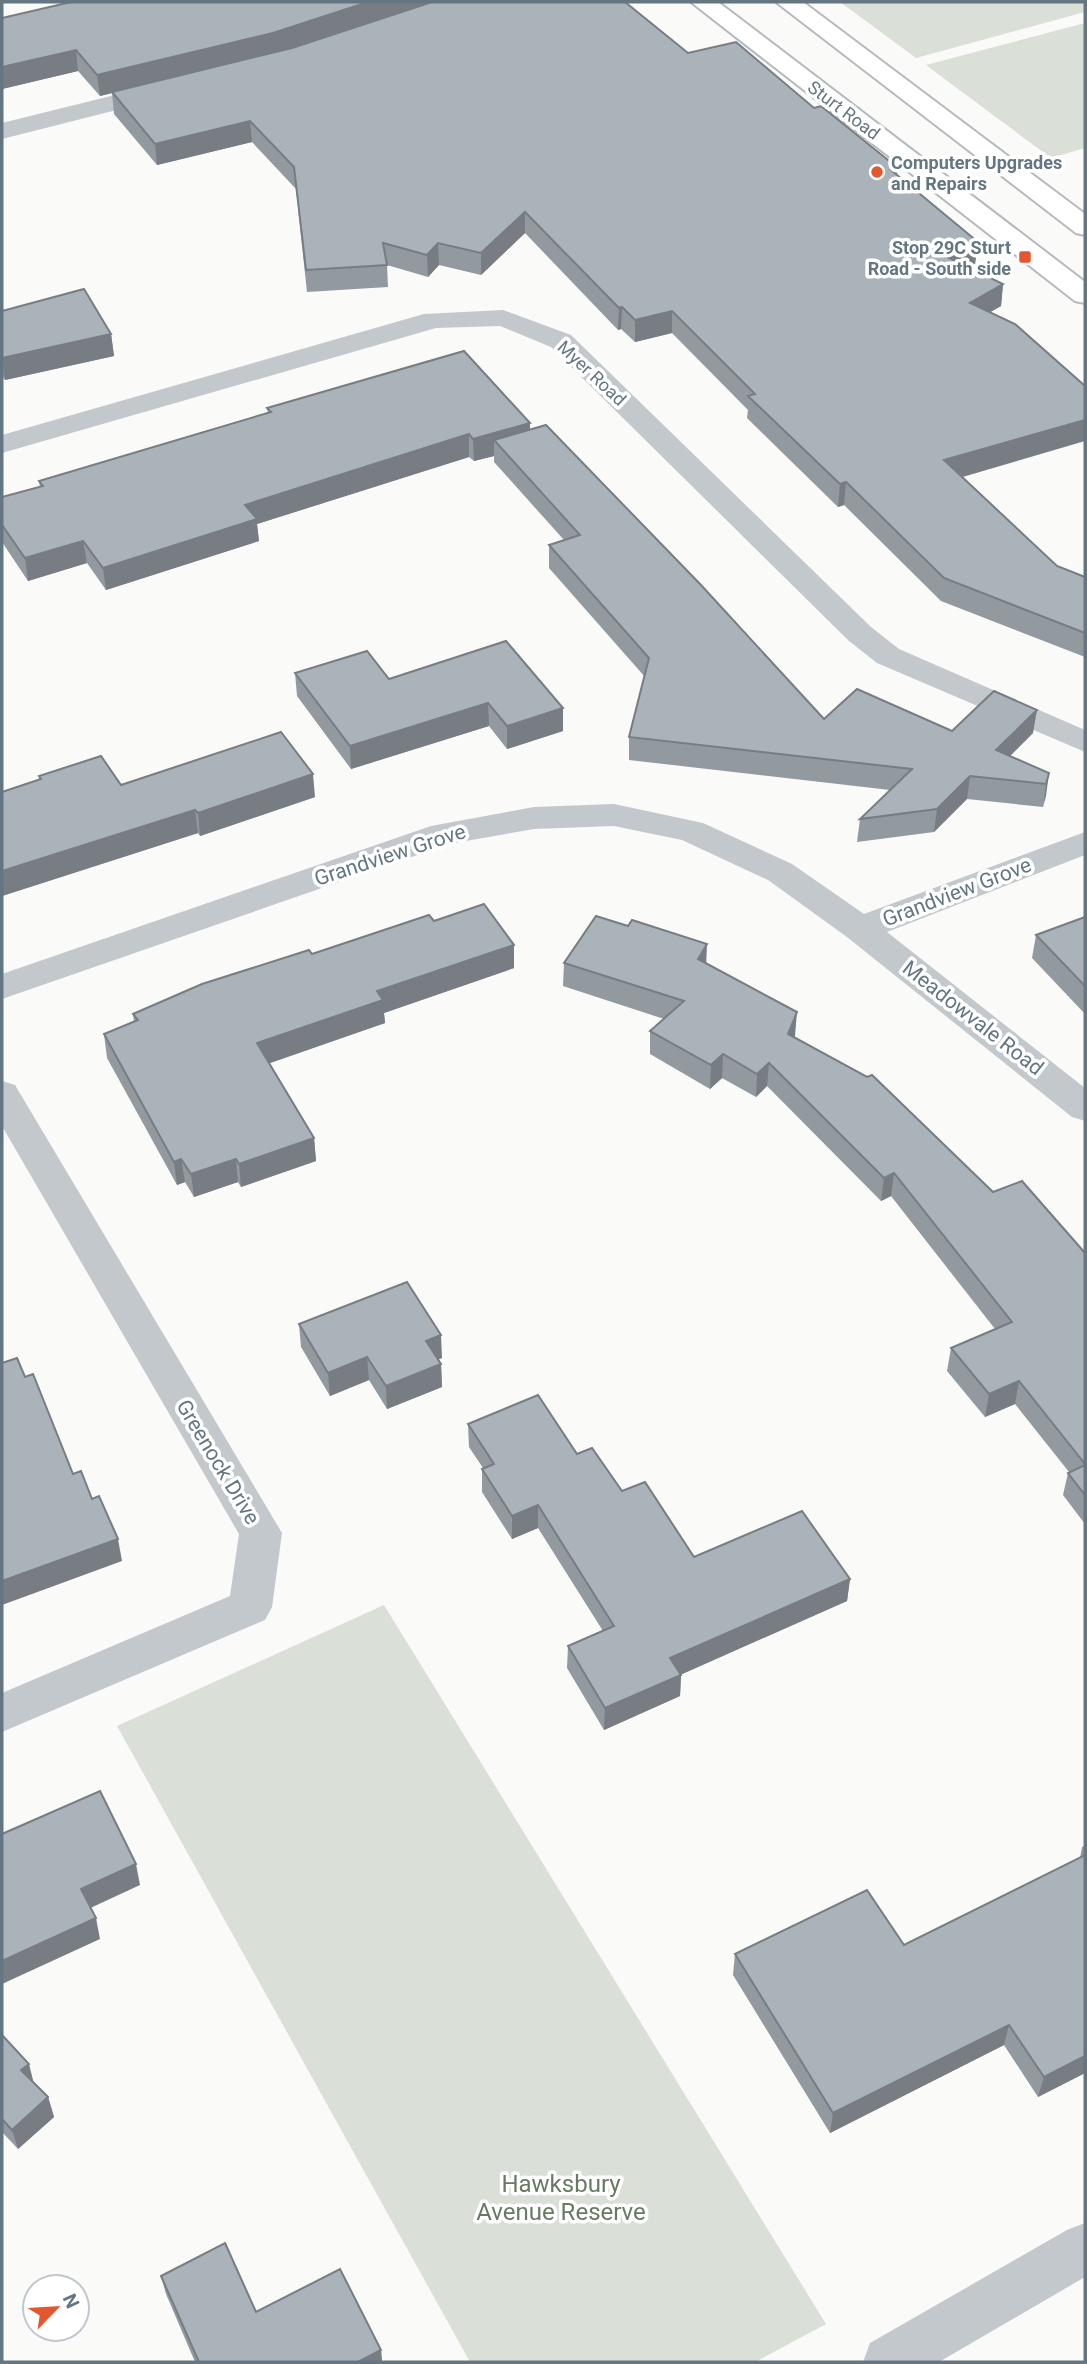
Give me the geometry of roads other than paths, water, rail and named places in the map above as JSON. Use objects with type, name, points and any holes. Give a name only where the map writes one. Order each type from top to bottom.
[{"type":"main road","name":"Sturt Road","points":[[703,2],[1085,295]]},
{"type":"main road","points":[[788,2],[1085,227]]},
{"type":"street","points":[[2,131],[190,84]]},
{"type":"street","name":"Myer Road","points":[[2,444],[434,320],[503,318],[561,341],[860,634],[888,656],[1085,742]]},
{"type":"street","name":"Grandview Grove","points":[[2,987],[443,834],[534,818],[614,815],[691,831],[780,872],[860,929],[1085,844]]},
{"type":"street","name":"Meadowvale Road","points":[[860,929],[1085,1108]]},
{"type":"street","name":"Greenock Drive","points":[[2,1094],[261,1533],[250,1607],[2,1713]]},
{"type":"street","points":[[889,2362],[1085,2248]]},
{"type":"place","name":"Computers Upgrades and Repairs","points":[[877,172]]},
{"type":"place","name":"Stop 29C Sturt Road - South side","points":[[1025,257]]},
{"type":"park label","name":"Hawksbury Avenue Reserve","points":[[561,2198]]}]
